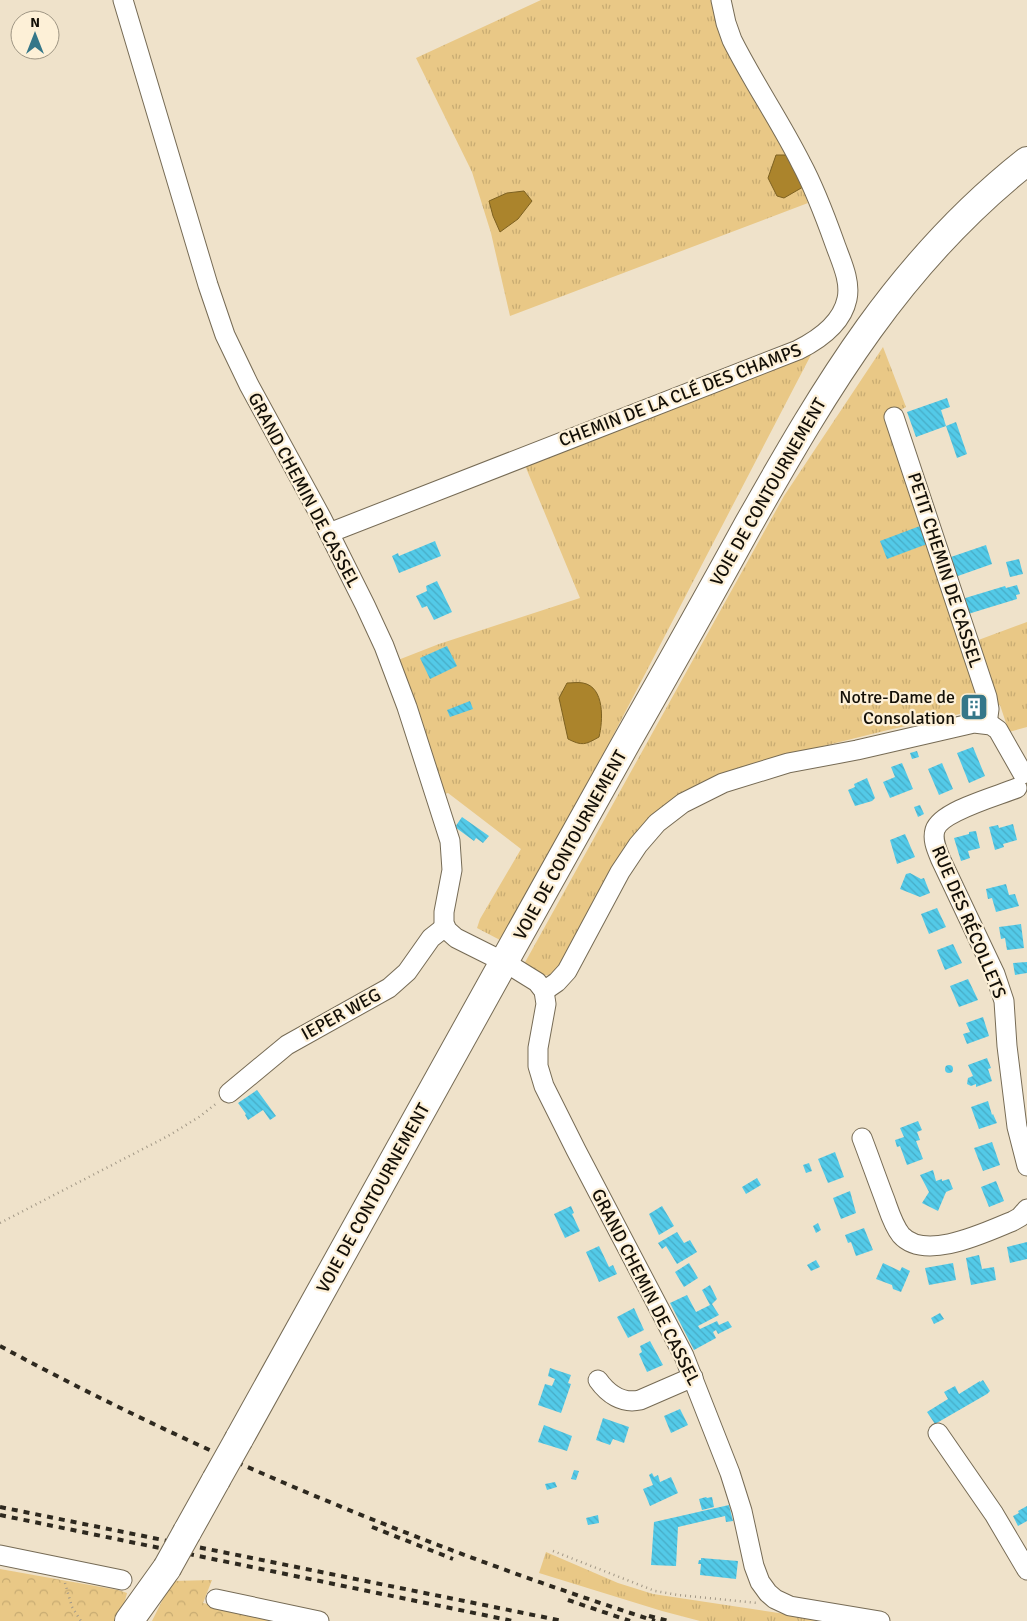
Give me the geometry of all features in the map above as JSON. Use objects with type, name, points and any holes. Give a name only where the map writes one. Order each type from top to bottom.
[{"type":"highway","name":"VOIE DE CONTOURNEMENT","points":[[129,1621],[166,1568],[187,1532],[700,611],[818,405],[870,325],[911,273],[970,210],[1027,160]]},
{"type":"highway","name":"VOIE DE CONTOURNEMENT","points":[[143,1621],[166,1568]]},
{"type":"street","name":"GRAND CHEMIN DE CASSEL","points":[[124,0],[208,285],[225,335],[249,385],[329,533],[384,646],[406,707],[447,830],[452,851],[452,870],[443,916],[445,927]]},
{"type":"street","name":"CHEMIN DE LA CLÉ DES CHAMPS","points":[[329,533],[793,352],[820,337],[836,320],[845,306],[848,292],[841,260],[808,176],[732,40],[721,0]]},
{"type":"street","name":"PETIT CHEMIN DE CASSEL","points":[[894,417],[987,697],[989,709],[987,724]]},
{"type":"street","points":[[516,969],[537,982],[544,991],[557,982],[567,971],[620,872],[640,841],[666,815],[683,803],[723,783],[794,762],[857,750],[970,723],[987,724],[995,727],[1000,732],[1023,783]]},
{"type":"street","name":"RUE DES RÉCOLLETS","points":[[1023,783],[948,815],[938,824],[934,840],[938,853],[993,969],[1004,1002],[1007,1046],[1017,1127],[1027,1166]]},
{"type":"street","points":[[445,927],[456,938],[492,956]]},
{"type":"street","name":"IEPER WEG","points":[[229,1093],[287,1045],[388,988],[407,972],[431,938],[445,927]]},
{"type":"street","name":"GRAND CHEMIN DE CASSEL","points":[[544,991],[546,1004],[538,1039],[538,1066],[546,1091],[672,1332],[693,1377],[734,1485],[756,1574],[763,1588],[775,1599],[799,1608],[880,1621]]},
{"type":"street","points":[[862,1138],[897,1229],[905,1238],[917,1245],[931,1247],[966,1239],[1013,1221],[1020,1217],[1027,1208]]},
{"type":"street","points":[[598,1380],[610,1394],[631,1401],[640,1400],[693,1377]]},
{"type":"street","points":[[938,1433],[997,1520],[1027,1570]]},
{"type":"street","points":[[0,1555],[122,1580]]},
{"type":"street","points":[[216,1599],[319,1621]]},
{"type":"path","points":[[0,1223],[168,1136],[199,1117],[229,1093]]},
{"type":"path","points":[[554,1551],[631,1583],[666,1593],[752,1603],[764,1603],[775,1599]]},
{"type":"path","points":[[61,1568],[72,1607],[81,1621]]},
{"type":"green space","points":[[541,0],[712,0],[716,23],[729,54],[745,85],[788,157],[808,203],[510,316],[491,233],[472,172],[416,58]]},
{"type":"green space","points":[[883,347],[906,407],[887,417],[973,642],[1027,622],[1027,727],[1009,732],[1000,705],[763,761],[713,778],[669,801],[642,825],[555,974],[541,976],[523,966],[784,496]]},
{"type":"green space","points":[[812,353],[567,824],[500,940],[477,928],[480,919],[521,849],[448,793],[442,795],[398,660],[439,644],[580,598],[524,463]]},
{"type":"green space","points":[[546,1552],[618,1583],[653,1594],[832,1621],[700,1621],[539,1573]]},
{"type":"green space","points":[[0,1569],[127,1593],[122,1612],[115,1621],[0,1621]]},
{"type":"green space","points":[[212,1580],[203,1603],[285,1621],[152,1621],[172,1581]]},
{"type":"shaded area","points":[[776,155],[787,155],[803,187],[784,198],[777,196],[768,178]]},
{"type":"shaded area","points":[[524,191],[532,201],[518,219],[500,232],[489,201],[507,193]]},
{"type":"shaded area","points":[[567,683],[581,683],[590,686],[599,698],[601,722],[599,737],[587,743],[580,744],[568,739],[559,698]]},
{"type":"building","points":[[947,398],[950,407],[941,410],[946,426],[916,437],[907,412]]},
{"type":"building","points":[[956,422],[967,454],[957,458],[946,426]]},
{"type":"building","points":[[920,526],[927,544],[887,559],[880,541]]},
{"type":"building","points":[[435,541],[441,556],[399,573],[392,556],[398,553],[399,556]]},
{"type":"building","points":[[986,545],[992,564],[955,577],[948,558]]},
{"type":"building","points":[[1019,559],[1023,574],[1010,577],[1006,562]]},
{"type":"building","points":[[437,581],[452,612],[434,620],[427,606],[422,608],[416,596],[427,591],[426,586]]},
{"type":"building","points":[[1017,585],[1020,594],[1016,595],[1017,599],[968,614],[962,599],[1005,586],[1006,588]]},
{"type":"building","points":[[447,646],[457,666],[430,679],[420,658]]},
{"type":"building","points":[[470,701],[473,709],[450,717],[447,710]]},
{"type":"building","points":[[973,747],[985,776],[969,783],[957,753]]},
{"type":"building","points":[[917,751],[919,757],[912,759],[910,753]]},
{"type":"building","points":[[902,763],[913,789],[890,798],[883,782],[895,777],[891,767]]},
{"type":"building","points":[[942,763],[953,789],[939,795],[928,769]]},
{"type":"building","points":[[867,778],[875,798],[872,801],[855,806],[848,790],[855,787],[854,784]]},
{"type":"building","points":[[920,805],[924,814],[918,817],[914,807]]},
{"type":"building","points":[[462,817],[489,836],[483,843],[476,838],[474,841],[455,827]]},
{"type":"building","points":[[1013,824],[1017,840],[1003,844],[1004,847],[995,850],[989,827],[998,825],[999,828]]},
{"type":"building","points":[[976,831],[980,848],[968,851],[970,858],[961,861],[954,838]]},
{"type":"building","points":[[905,834],[915,857],[897,864],[890,840]]},
{"type":"building","points":[[910,873],[921,879],[924,878],[930,893],[920,897],[900,889],[906,874]]},
{"type":"building","points":[[1006,884],[1009,895],[1015,894],[1019,906],[996,912],[992,898],[988,899],[986,889]]},
{"type":"building","points":[[937,908],[946,927],[929,934],[921,914]]},
{"type":"building","points":[[1021,924],[1024,948],[1007,950],[1005,938],[1001,939],[999,927]]},
{"type":"building","points":[[953,944],[962,963],[945,970],[937,950]]},
{"type":"building","points":[[1027,962],[1027,973],[1015,975],[1013,963]]},
{"type":"building","points":[[968,979],[978,1000],[959,1007],[950,986]]},
{"type":"building","points":[[983,1017],[989,1036],[967,1044],[963,1034],[970,1032],[966,1023]]},
{"type":"building","points":[[987,1058],[991,1068],[988,1069],[992,1081],[976,1087],[976,1084],[971,1086],[967,1084],[968,1078],[973,1076],[968,1065]]},
{"type":"building","points":[[949,1065],[953,1069],[949,1073],[945,1069]]},
{"type":"building","points":[[257,1090],[276,1116],[270,1120],[263,1110],[248,1120],[238,1103]]},
{"type":"building","points":[[988,1101],[992,1115],[997,1123],[979,1129],[971,1107]]},
{"type":"building","points":[[918,1121],[922,1130],[917,1132],[920,1140],[916,1141],[923,1159],[907,1165],[900,1146],[897,1147],[895,1140],[904,1137],[900,1128]]},
{"type":"building","points":[[992,1142],[1000,1165],[983,1171],[974,1148]]},
{"type":"building","points":[[835,1152],[844,1177],[828,1183],[818,1159]]},
{"type":"building","points":[[809,1163],[812,1171],[806,1173],[803,1165]]},
{"type":"building","points":[[933,1170],[936,1181],[949,1179],[953,1189],[946,1192],[938,1211],[922,1203],[929,1192],[920,1175]]},
{"type":"building","points":[[757,1178],[761,1185],[746,1194],[742,1187]]},
{"type":"building","points":[[996,1181],[1004,1201],[989,1207],[981,1187]]},
{"type":"building","points":[[850,1191],[856,1213],[841,1219],[833,1198]]},
{"type":"building","points":[[571,1206],[574,1213],[572,1214],[580,1231],[565,1238],[554,1214]]},
{"type":"building","points":[[662,1206],[674,1226],[659,1235],[649,1214]]},
{"type":"building","points":[[818,1223],[821,1230],[816,1233],[813,1226]]},
{"type":"building","points":[[864,1228],[873,1250],[856,1256],[851,1242],[848,1243],[845,1235]]},
{"type":"building","points":[[677,1232],[684,1243],[690,1240],[697,1252],[677,1264],[666,1246],[662,1249],[658,1243]]},
{"type":"building","points":[[1027,1242],[1027,1259],[1010,1263],[1007,1247]]},
{"type":"building","points":[[599,1246],[609,1267],[613,1265],[617,1274],[599,1282],[586,1252]]},
{"type":"building","points":[[979,1255],[982,1269],[994,1267],[996,1280],[971,1285],[966,1258]]},
{"type":"building","points":[[816,1260],[820,1267],[811,1271],[807,1265]]},
{"type":"building","points":[[689,1263],[698,1278],[684,1287],[675,1272]]},
{"type":"building","points":[[883,1263],[900,1271],[902,1267],[910,1271],[901,1292],[893,1289],[892,1285],[876,1279]]},
{"type":"building","points":[[953,1263],[956,1280],[929,1285],[925,1268]]},
{"type":"building","points":[[710,1285],[717,1299],[712,1304],[719,1315],[698,1326],[700,1329],[717,1321],[719,1325],[728,1321],[732,1327],[718,1334],[716,1330],[713,1332],[716,1338],[694,1350],[670,1303],[687,1295],[696,1312],[710,1305],[702,1290]]},
{"type":"building","points":[[634,1308],[644,1330],[628,1338],[617,1317]]},
{"type":"building","points":[[940,1313],[944,1319],[934,1324],[931,1318]]},
{"type":"building","points":[[650,1341],[663,1365],[647,1372],[639,1354],[642,1352],[640,1346]]},
{"type":"building","points":[[550,1368],[571,1375],[568,1383],[571,1384],[561,1413],[538,1405],[545,1384],[552,1386],[555,1379],[548,1376]]},
{"type":"building","points":[[983,1380],[990,1391],[987,1394],[935,1424],[927,1412],[948,1399],[944,1392],[955,1386],[959,1394]]},
{"type":"building","points":[[680,1409],[688,1425],[671,1433],[664,1416]]},
{"type":"building","points":[[603,1418],[629,1427],[624,1443],[613,1439],[610,1445],[596,1440]]},
{"type":"building","points":[[544,1425],[572,1436],[567,1451],[538,1442]]},
{"type":"building","points":[[574,1470],[579,1471],[576,1480],[571,1479]]},
{"type":"building","points":[[652,1473],[654,1477],[658,1475],[660,1482],[671,1477],[678,1493],[650,1506],[643,1489],[653,1485],[649,1475]]},
{"type":"building","points":[[555,1482],[557,1487],[547,1490],[545,1484]]},
{"type":"building","points":[[712,1497],[714,1507],[702,1510],[699,1499]]},
{"type":"building","points":[[729,1505],[733,1521],[726,1522],[725,1516],[678,1527],[676,1566],[651,1565],[654,1522]]},
{"type":"building","points":[[1027,1506],[1027,1521],[1018,1526],[1013,1516]]},
{"type":"building","points":[[598,1515],[599,1523],[588,1525],[586,1518]]},
{"type":"building","points":[[701,1558],[738,1561],[736,1579],[700,1575],[701,1564],[698,1564]]},
{"type":"railway","points":[[0,1346],[159,1426],[321,1498],[487,1563],[655,1621]]},
{"type":"railway","points":[[0,1507],[563,1621]]},
{"type":"railway","points":[[0,1515],[513,1621]]},
{"type":"railway","points":[[372,1527],[453,1559]]},
{"type":"railway","points":[[568,1600],[630,1621]]},
{"type":"railway","points":[[649,1616],[669,1621]]},
{"type":"place","name":"Notre-Dame de Consolation","points":[[974,707]]}]
